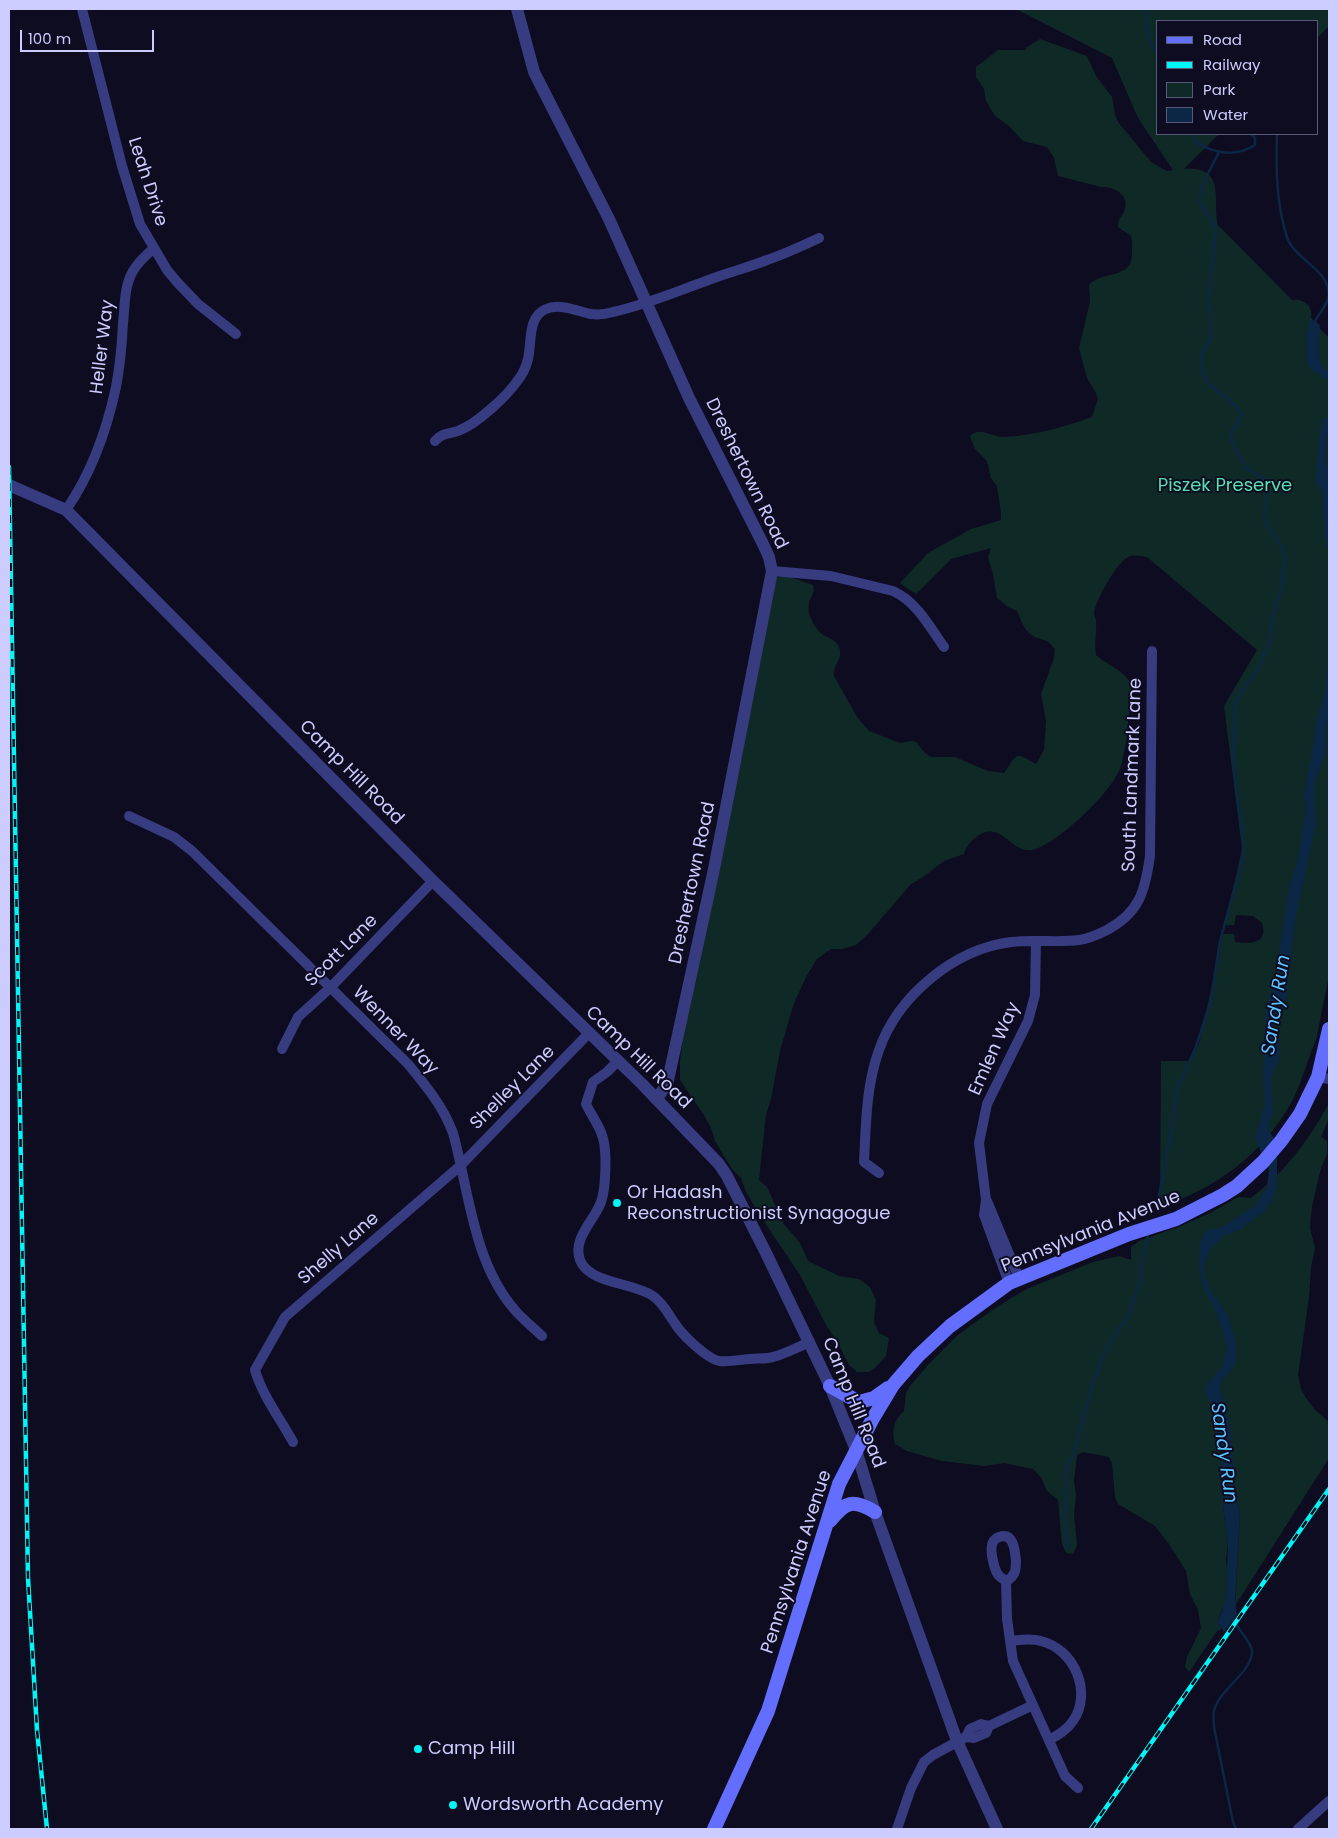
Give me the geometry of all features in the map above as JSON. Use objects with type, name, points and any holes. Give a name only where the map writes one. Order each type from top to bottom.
[{"type":"main road","name":"Pennsylvania Avenue","points":[[714,1829],[771,1704],[839,1484],[893,1385],[918,1356],[950,1326],[1014,1280],[1129,1234],[1176,1219],[1237,1186],[1263,1162],[1281,1141],[1323,1078],[1328,1051],[1329,1029]]},
{"type":"main road","points":[[830,1386],[859,1402],[874,1398],[893,1385]]},
{"type":"main road","points":[[824,1530],[839,1510],[849,1504],[862,1504],[875,1512]]},
{"type":"street","name":"Leah Drive","points":[[82,9],[127,184],[140,224],[167,270],[198,304],[236,334]]},
{"type":"street","name":"Dreshertown Road","points":[[517,9],[534,72],[609,219],[689,398],[763,544],[769,557],[772,571],[714,868],[667,1085],[656,1098]]},
{"type":"street","points":[[435,442],[440,436],[458,431],[475,421],[514,385],[520,377],[528,358],[531,329],[539,314],[546,309],[555,307],[601,315],[648,303],[706,280],[766,261],[819,238]]},
{"type":"street","name":"Heller Way","points":[[66,510],[77,494],[92,462],[111,407],[120,360],[126,293],[129,280],[139,262],[154,248]]},
{"type":"street","name":"Camp Hill Road","points":[[9,485],[66,510],[433,881],[656,1098],[719,1164],[727,1176],[830,1386],[856,1450],[875,1512],[997,1829]]},
{"type":"street","points":[[772,571],[831,576],[893,591],[902,595],[916,608],[944,647]]},
{"type":"street","name":"South Landmark Lane","points":[[879,1173],[864,1162],[867,1100],[879,1050],[896,1015],[923,985],[952,964],[980,949],[1010,942],[1080,940],[1099,934],[1116,925],[1131,913],[1142,897],[1150,856],[1152,651]]},
{"type":"street","name":"Wenner Way","points":[[129,816],[174,837],[192,851],[408,1064],[447,1118],[454,1133],[460,1166],[479,1238],[488,1265],[498,1286],[514,1309],[542,1336]]},
{"type":"street","name":"Scott Lane","points":[[282,1049],[298,1017],[330,988],[433,881]]},
{"type":"street","name":"Emlen Way","points":[[1014,1280],[986,1200],[979,1143],[987,1104],[1028,1021],[1035,995],[1036,941]]},
{"type":"street","name":"Shelley Lane","points":[[460,1166],[589,1033]]},
{"type":"street","points":[[618,1061],[593,1082],[586,1104],[603,1137],[606,1171],[601,1204],[582,1236],[579,1250],[580,1261],[586,1270],[597,1277],[636,1288],[652,1295],[669,1312],[674,1323],[711,1359],[729,1362],[767,1358],[810,1342]]},
{"type":"street","points":[[667,1085],[673,1116]]},
{"type":"street","name":"Shelly Lane","points":[[293,1442],[257,1380],[255,1370],[285,1317],[460,1166]]},
{"type":"street","points":[[1006,1581],[1007,1619],[1012,1661],[1065,1776],[1078,1788]]},
{"type":"street","points":[[1010,1641],[1032,1640],[1051,1645],[1070,1660],[1077,1672],[1081,1691],[1074,1720],[1066,1729],[1049,1740]]},
{"type":"street","points":[[897,1829],[911,1788],[924,1762],[961,1739],[970,1729],[981,1724],[989,1726],[1033,1705]]},
{"type":"street","points":[[1298,1829],[1329,1800]]},
{"type":"green space","name":"Piszek Preserve","points":[[1016,9],[1329,9],[1329,26],[1318,37],[1318,20],[1156,20],[1156,135],[1218,135],[1184,169],[1207,173],[1215,186],[1218,225],[1292,300],[1300,300],[1307,304],[1311,311],[1311,319],[1329,338],[1329,976],[1316,1040],[1295,1095],[1280,1121],[1252,1154],[1218,1180],[1160,1207],[1161,1061],[1190,1061],[1199,1044],[1223,934],[1234,934],[1235,942],[1247,943],[1257,941],[1263,935],[1262,923],[1253,916],[1236,915],[1234,925],[1225,925],[1242,849],[1224,706],[1257,650],[1147,557],[1135,555],[1128,557],[1118,566],[1108,582],[1094,612],[1096,620],[1096,655],[1120,671],[1128,679],[1132,687],[1125,750],[1119,771],[1105,792],[1071,826],[1047,844],[1036,849],[1027,850],[1020,848],[1000,834],[992,832],[984,833],[975,838],[968,845],[964,854],[944,861],[911,884],[868,934],[856,945],[842,949],[831,949],[817,959],[794,1003],[780,1051],[766,1115],[759,1180],[767,1187],[784,1224],[800,1243],[808,1261],[839,1276],[859,1279],[870,1287],[876,1300],[874,1322],[879,1333],[889,1338],[886,1356],[875,1368],[869,1372],[857,1372],[849,1365],[800,1275],[759,1214],[746,1192],[741,1178],[732,1169],[715,1141],[704,1115],[680,1080],[680,1060],[686,1018],[776,578],[785,575],[813,585],[809,608],[811,619],[823,635],[833,640],[838,646],[840,654],[834,669],[834,676],[857,717],[869,731],[900,743],[916,742],[931,757],[955,757],[988,771],[1004,773],[1016,756],[1023,757],[1036,764],[1044,750],[1046,721],[1041,694],[1054,658],[1055,649],[1048,642],[1029,633],[1017,611],[1008,607],[997,598],[988,557],[991,548],[951,559],[916,594],[900,583],[928,553],[971,529],[1001,520],[997,486],[991,478],[987,461],[975,449],[970,436],[977,432],[999,437],[1026,435],[1092,417],[1098,399],[1087,378],[1079,348],[1090,302],[1089,285],[1094,281],[1121,272],[1127,268],[1132,256],[1131,236],[1118,227],[1119,220],[1126,206],[1123,196],[1111,188],[1058,176],[1054,158],[1047,147],[1023,141],[1009,126],[995,116],[986,101],[984,89],[976,77],[976,67],[998,50],[1025,50],[1040,39],[1087,56],[1096,76],[1112,97],[1118,122],[1151,162],[1167,171],[1173,170],[1138,118],[1112,58]]},
{"type":"green space","points":[[1329,1103],[1329,1118],[1321,1137],[1327,1141],[1327,1154],[1321,1168],[1312,1206],[1310,1228],[1315,1248],[1298,1375],[1301,1389],[1306,1398],[1315,1410],[1329,1422],[1329,1458],[1235,1606],[1240,1515],[1235,1492],[1234,1474],[1221,1471],[1228,1544],[1226,1559],[1228,1578],[1225,1604],[1217,1622],[1222,1629],[1217,1631],[1189,1672],[1185,1667],[1187,1657],[1201,1628],[1198,1610],[1190,1594],[1186,1571],[1155,1526],[1118,1504],[1115,1497],[1112,1463],[1109,1457],[1083,1452],[1077,1455],[1074,1481],[1076,1495],[1074,1515],[1077,1545],[1073,1554],[1066,1553],[1062,1544],[1058,1500],[1047,1491],[1041,1477],[1033,1469],[1004,1463],[984,1466],[942,1461],[907,1451],[895,1444],[894,1426],[904,1411],[906,1393],[910,1386],[958,1335],[991,1311],[1029,1288],[1093,1262],[1119,1256],[1131,1260],[1131,1247],[1139,1241],[1181,1226],[1210,1213],[1238,1197],[1251,1198],[1275,1177],[1295,1155]]},
{"type":"water","points":[[1311,318],[1320,325],[1319,358],[1324,369],[1329,372],[1329,381],[1312,370],[1307,363],[1306,337]]},
{"type":"water","points":[[1329,416],[1325,452],[1329,473],[1329,554],[1324,532],[1322,491],[1316,482],[1320,430],[1323,420]]},
{"type":"water","points":[[1329,657],[1329,713],[1326,725],[1326,751],[1315,782],[1316,823],[1295,921],[1287,994],[1276,1030],[1280,1048],[1278,1063],[1273,1071],[1271,1080],[1273,1114],[1269,1121],[1269,1130],[1273,1137],[1277,1158],[1277,1187],[1272,1201],[1264,1211],[1241,1229],[1223,1236],[1214,1245],[1208,1253],[1204,1266],[1204,1274],[1211,1293],[1229,1319],[1237,1348],[1234,1367],[1223,1379],[1220,1387],[1231,1431],[1232,1458],[1235,1468],[1235,1493],[1240,1515],[1235,1601],[1237,1615],[1224,1632],[1217,1622],[1226,1596],[1228,1544],[1223,1507],[1224,1491],[1221,1471],[1221,1447],[1218,1440],[1216,1413],[1205,1389],[1223,1366],[1227,1346],[1215,1309],[1204,1289],[1199,1268],[1200,1245],[1204,1233],[1208,1230],[1221,1228],[1255,1206],[1267,1187],[1269,1169],[1255,1139],[1265,1104],[1263,1081],[1266,1008],[1275,978],[1290,883],[1298,860],[1306,808],[1304,795],[1316,724],[1325,690]]},
{"type":"waterway","name":"Sandy Run","points":[[1146,9],[1148,36],[1156,53]]},
{"type":"waterway","name":"Sandy Run","points":[[1195,135],[1196,142],[1203,146],[1226,152],[1241,151],[1255,145],[1255,138],[1252,135]]},
{"type":"waterway","name":"Sandy Run","points":[[1277,135],[1279,199],[1287,237],[1297,252],[1320,273],[1328,289],[1327,302],[1315,322]]},
{"type":"waterway","points":[[1158,1206],[1177,1088],[1196,1047],[1211,1000],[1220,941],[1243,857],[1243,834],[1233,755],[1235,707],[1239,695],[1256,671],[1269,646],[1273,614],[1280,595],[1285,558],[1282,547],[1265,522],[1264,514],[1268,492],[1265,480],[1245,467],[1231,438],[1232,431],[1240,419],[1241,413],[1237,407],[1208,383],[1201,370],[1201,355],[1210,339],[1211,331],[1208,299],[1216,230],[1213,220],[1202,207],[1200,195],[1205,179],[1219,152]]},
{"type":"waterway","points":[[1068,1549],[1065,1519],[1066,1468],[1073,1456],[1092,1386],[1104,1354],[1127,1318],[1141,1279],[1141,1263],[1148,1235]]},
{"type":"waterway","name":"Sandy Run","points":[[1231,1618],[1247,1639],[1252,1651],[1247,1667],[1222,1695],[1214,1713],[1214,1727],[1236,1829]]},
{"type":"railway","points":[[9,467],[28,1578],[37,1730],[47,1829]]},
{"type":"railway","points":[[1091,1829],[1329,1489]]},
{"type":"place","name":"Or Hadash Reconstructionist Synagogue","points":[[617,1203]]},
{"type":"place","name":"Camp Hill","points":[[418,1749]]},
{"type":"place","name":"Wordsworth Academy","points":[[453,1805]]}]
